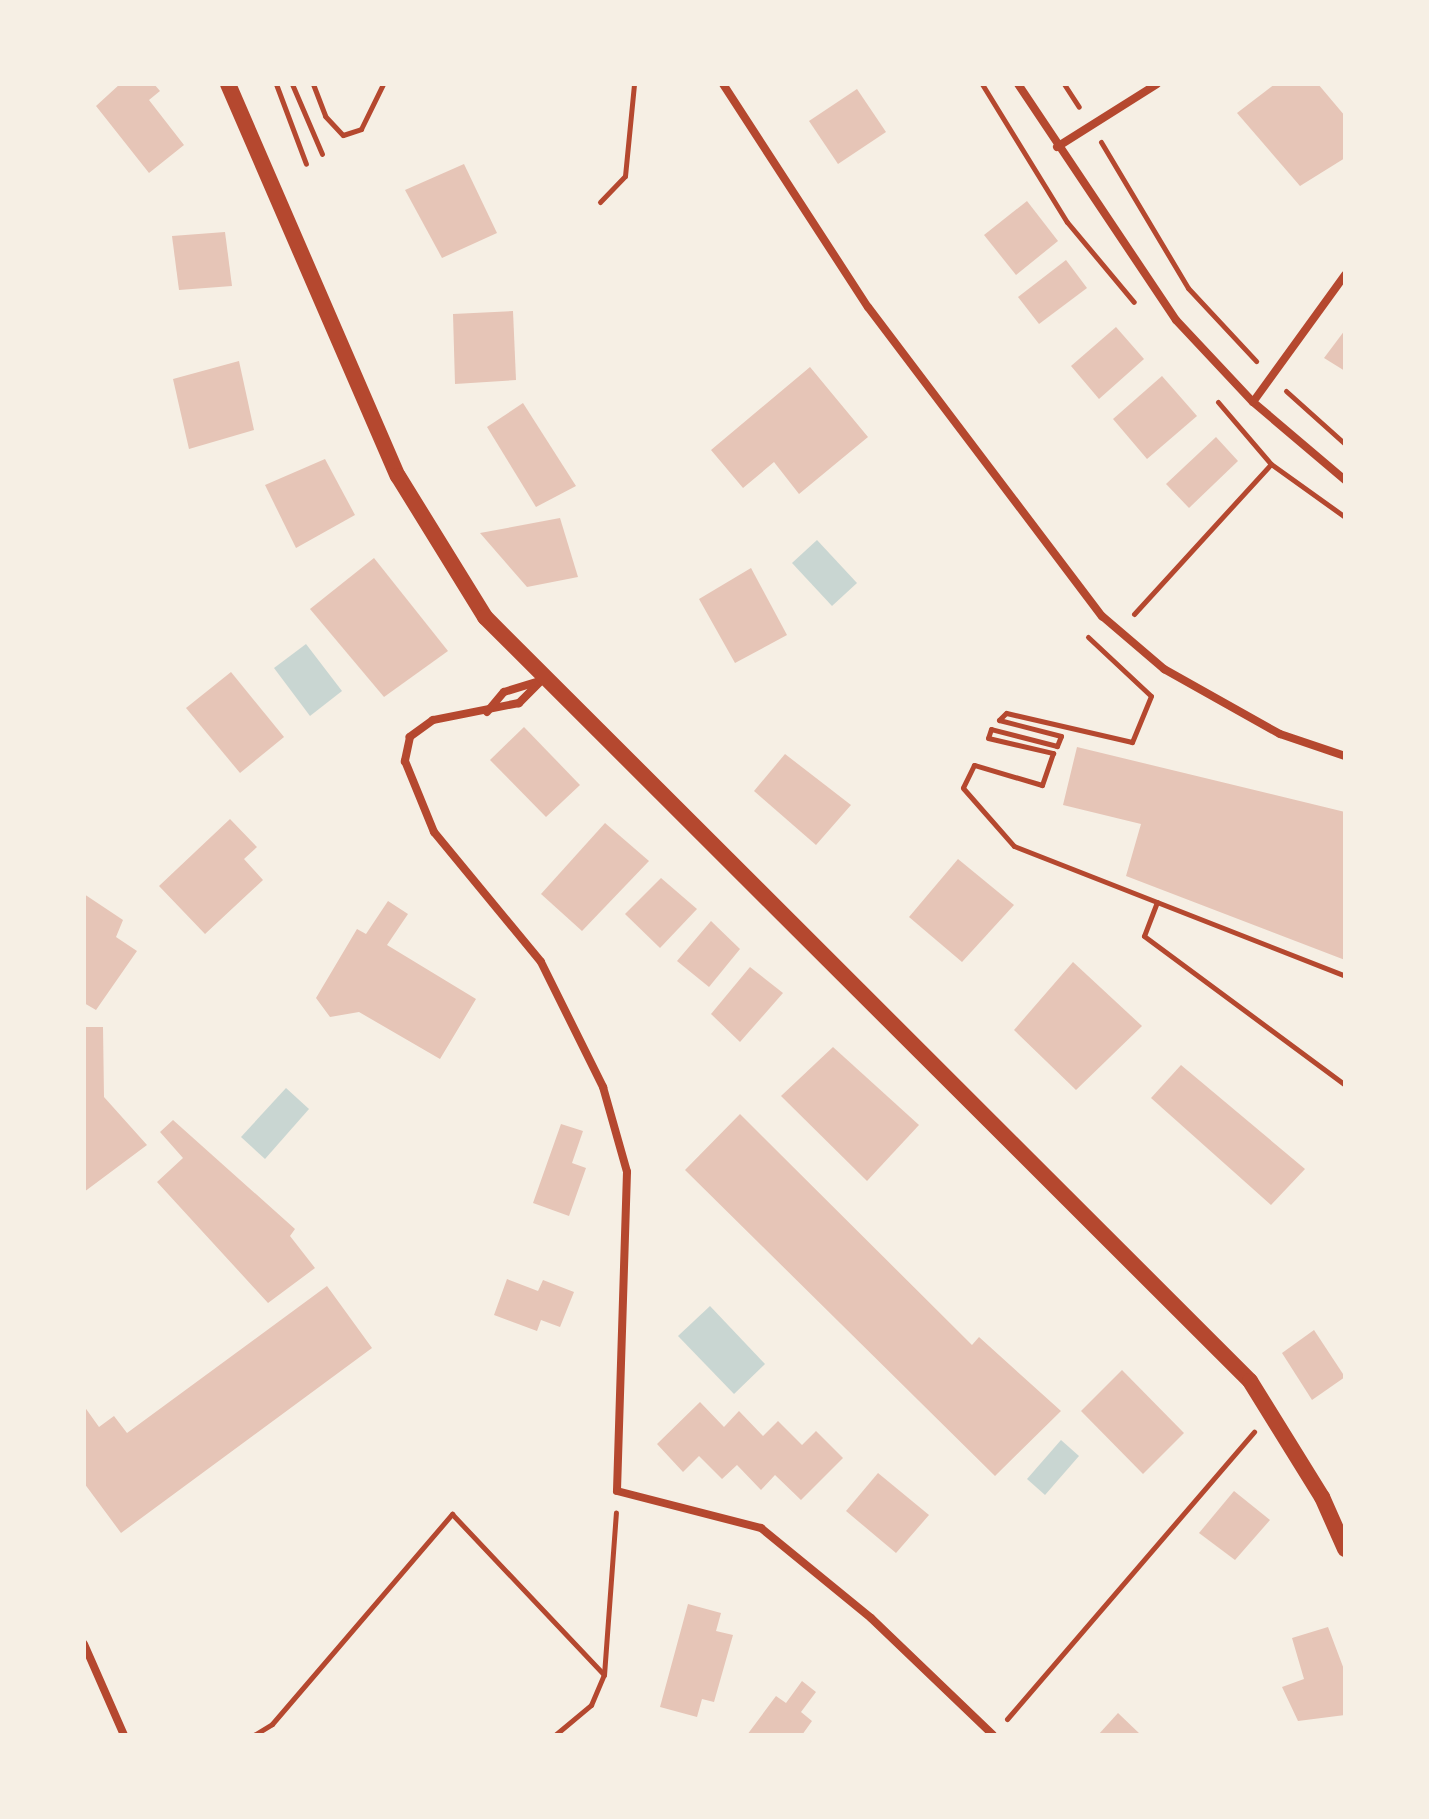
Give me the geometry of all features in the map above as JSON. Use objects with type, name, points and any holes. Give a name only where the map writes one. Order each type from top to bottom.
[{"type":"main road","points":[[228,84],[398,476],[485,617],[542,680],[1182,1309],[1271,1413],[1345,1549]]},
{"type":"street","points":[[723,84],[868,307],[1102,616],[1164,669],[1280,734],[1345,756]]},
{"type":"street","points":[[1018,84],[1057,147],[1176,320],[1253,402],[1345,480]]},
{"type":"street","points":[[1057,147],[1157,84]]},
{"type":"street","points":[[1253,402],[1345,275]]},
{"type":"street","points":[[486,713],[504,692],[542,680]]},
{"type":"street","points":[[542,680],[519,703],[486,713],[433,720],[410,737],[405,761],[434,832],[541,962],[603,1087],[627,1172],[617,1491],[761,1528],[871,1618],[993,1735]]},
{"type":"street","points":[[84,1644],[124,1735]]},
{"type":"path","points":[[276,84],[306,164]]},
{"type":"path","points":[[292,84],[322,154]]},
{"type":"path","points":[[313,84],[325,116],[343,135],[361,129],[383,84]]},
{"type":"path","points":[[600,202],[625,176],[634,84]]},
{"type":"path","points":[[1064,84],[1188,288],[1271,377],[1345,444]]},
{"type":"path","points":[[1143,603],[1271,464],[1345,517]]},
{"type":"path","points":[[1102,616],[1085,635],[1151,696],[1132,742],[1006,713],[999,720],[1061,736],[1057,746],[991,729],[988,738],[1053,753],[1042,785],[974,765],[963,788],[1014,846],[1345,976]]},
{"type":"path","points":[[1157,902],[1144,936],[1345,1085]]},
{"type":"path","points":[[1004,1723],[1271,1413]]},
{"type":"path","points":[[254,1735],[272,1724],[452,1514],[604,1675]]},
{"type":"path","points":[[555,1735],[591,1705],[604,1675],[614,1534]]},
{"type":"shaded area","points":[[817,540],[857,583],[832,606],[792,563]]},
{"type":"shaded area","points":[[306,644],[342,691],[310,716],[274,668]]},
{"type":"shaded area","points":[[286,1088],[309,1109],[265,1159],[241,1137]]},
{"type":"shaded area","points":[[710,1306],[765,1364],[734,1394],[678,1336]]},
{"type":"shaded area","points":[[1061,1440],[1079,1456],[1045,1495],[1027,1479]]},
{"type":"building","points":[[120,84],[154,84],[160,91],[149,100],[184,145],[149,173],[96,106]]},
{"type":"building","points":[[1275,84],[1318,84],[1345,116],[1345,158],[1300,186],[1237,113]]},
{"type":"building","points":[[857,89],[886,132],[838,164],[809,121]]},
{"type":"building","points":[[464,164],[497,233],[442,258],[405,190]]},
{"type":"building","points":[[1027,201],[1058,241],[1016,275],[984,235]]},
{"type":"building","points":[[225,232],[232,286],[179,290],[172,236]]},
{"type":"building","points":[[1066,260],[1087,288],[1039,324],[1018,297]]},
{"type":"building","points":[[513,311],[516,380],[455,384],[453,314]]},
{"type":"building","points":[[1116,327],[1144,359],[1099,399],[1071,366]]},
{"type":"building","points":[[1345,330],[1345,371],[1324,358]]},
{"type":"building","points":[[239,361],[254,430],[189,449],[173,379]]},
{"type":"building","points":[[810,367],[868,437],[799,494],[774,462],[743,488],[711,450]]},
{"type":"building","points":[[1162,376],[1197,416],[1147,459],[1113,419]]},
{"type":"building","points":[[523,403],[576,486],[536,507],[487,427]]},
{"type":"building","points":[[1216,437],[1238,461],[1189,508],[1166,484]]},
{"type":"building","points":[[325,459],[355,515],[296,548],[265,485]]},
{"type":"building","points":[[560,518],[578,577],[527,587],[480,533]]},
{"type":"building","points":[[374,558],[448,651],[384,697],[310,609]]},
{"type":"building","points":[[751,568],[787,635],[735,663],[699,599]]},
{"type":"building","points":[[231,672],[284,737],[240,773],[186,708]]},
{"type":"building","points":[[524,727],[580,785],[546,817],[490,760]]},
{"type":"building","points":[[1077,747],[1345,812],[1345,960],[1126,876],[1141,824],[1063,805]]},
{"type":"building","points":[[785,754],[851,805],[816,845],[754,791]]},
{"type":"building","points":[[230,819],[257,847],[244,859],[263,880],[205,934],[159,886]]},
{"type":"building","points":[[605,823],[649,861],[582,931],[541,894]]},
{"type":"building","points":[[958,859],[1014,905],[962,962],[909,917]]},
{"type":"building","points":[[661,878],[697,909],[660,948],[625,914]]},
{"type":"building","points":[[84,894],[123,920],[116,937],[137,951],[96,1010],[84,1003]]},
{"type":"building","points":[[388,901],[408,914],[387,945],[476,999],[440,1059],[359,1012],[330,1017],[316,998],[357,929],[366,934]]},
{"type":"building","points":[[711,921],[740,949],[709,987],[677,961]]},
{"type":"building","points":[[1073,962],[1142,1026],[1076,1090],[1014,1030]]},
{"type":"building","points":[[750,967],[783,993],[740,1042],[711,1014]]},
{"type":"building","points":[[84,1027],[103,1027],[104,1097],[147,1145],[84,1192]]},
{"type":"building","points":[[833,1047],[919,1125],[867,1181],[781,1096]]},
{"type":"building","points":[[1181,1065],[1305,1169],[1271,1205],[1151,1098]]},
{"type":"building","points":[[740,1114],[972,1345],[979,1337],[1061,1411],[995,1476],[685,1170]]},
{"type":"building","points":[[173,1120],[295,1229],[290,1236],[315,1268],[268,1303],[157,1182],[183,1158],[160,1132]]},
{"type":"building","points":[[561,1124],[583,1131],[572,1163],[586,1168],[569,1216],[533,1203]]},
{"type":"building","points":[[507,1279],[538,1291],[543,1280],[574,1292],[560,1327],[541,1320],[537,1331],[494,1315]]},
{"type":"building","points":[[327,1286],[372,1348],[121,1533],[84,1483],[84,1406],[99,1427],[114,1416],[127,1433]]},
{"type":"building","points":[[1314,1330],[1345,1377],[1312,1400],[1282,1353]]},
{"type":"building","points":[[1122,1370],[1184,1433],[1143,1474],[1081,1411]]},
{"type":"building","points":[[700,1402],[724,1427],[739,1411],[763,1436],[778,1421],[802,1445],[816,1431],[843,1458],[801,1500],[775,1475],[761,1490],[737,1465],[722,1479],[699,1456],[683,1472],[657,1444]]},
{"type":"building","points":[[878,1473],[929,1515],[896,1553],[846,1511]]},
{"type":"building","points":[[1234,1491],[1270,1520],[1235,1560],[1199,1533]]},
{"type":"building","points":[[688,1604],[721,1613],[716,1631],[733,1635],[714,1702],[702,1699],[697,1717],[660,1707]]},
{"type":"building","points":[[1328,1627],[1345,1672],[1345,1715],[1298,1721],[1282,1687],[1304,1679],[1292,1638]]},
{"type":"building","points":[[802,1681],[816,1692],[801,1712],[812,1721],[802,1735],[747,1735],[776,1696],[786,1703]]},
{"type":"building","points":[[1118,1713],[1141,1735],[1098,1735]]}]
